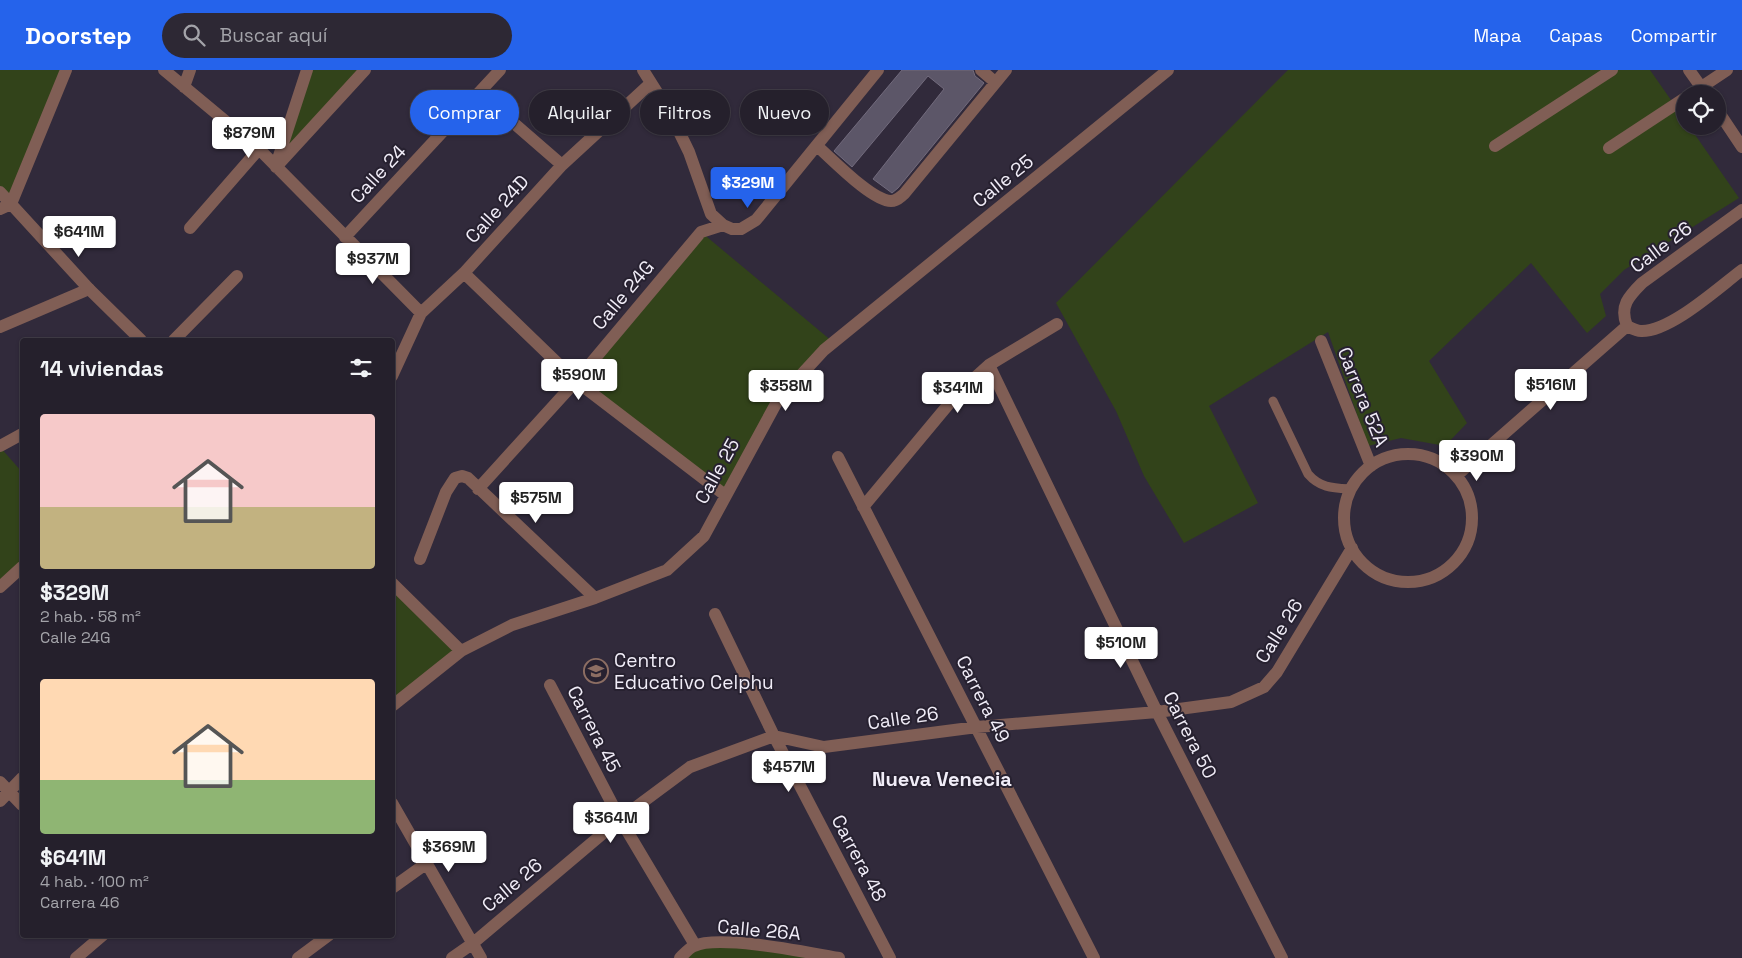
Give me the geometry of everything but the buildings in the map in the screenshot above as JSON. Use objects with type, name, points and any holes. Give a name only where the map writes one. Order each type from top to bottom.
[{"type":"street","points":[[5,206],[66,70]]},
{"type":"street","points":[[164,70],[259,150],[421,313]]},
{"type":"street","points":[[184,87],[190,70]]},
{"type":"street","points":[[276,167],[307,70]]},
{"type":"street","points":[[276,167],[365,70]]},
{"type":"street","points":[[643,70],[670,113],[689,152],[712,214],[723,225],[741,230],[756,220],[878,70]]},
{"type":"street","points":[[981,70],[995,82]]},
{"type":"street","points":[[817,146],[873,193],[889,201],[896,200],[904,194],[1006,70]]},
{"type":"street","name":"Calle 25","points":[[395,704],[461,651],[512,625],[595,598],[667,570],[704,536],[778,400],[824,350],[1168,70]]},
{"type":"street","points":[[1495,146],[1612,70]]},
{"type":"street","points":[[1689,70],[1696,85]]},
{"type":"street","points":[[1708,85],[1727,70]]},
{"type":"street","name":"Calle 24","points":[[481,90],[493,72]]},
{"type":"street","name":"Calle 24D","points":[[395,369],[421,313],[464,273],[562,165],[650,83]]},
{"type":"street","points":[[1609,148],[1676,104]]},
{"type":"street","points":[[1726,123],[1742,147]]},
{"type":"street","points":[[519,128],[562,165]]},
{"type":"street","name":"Calle 24","points":[[345,237],[440,135]]},
{"type":"street","points":[[190,228],[259,150]]},
{"type":"street","points":[[0,192],[5,206],[139,338]]},
{"type":"street","name":"Calle 26","points":[[1627,326],[1623,316],[1624,305],[1636,289],[1742,210]]},
{"type":"street","name":"Calle 24G","points":[[478,489],[576,381],[701,232],[723,225]]},
{"type":"street","points":[[1456,476],[1627,326],[1639,331],[1653,330],[1669,324],[1742,270]]},
{"type":"street","points":[[464,273],[576,381],[725,495]]},
{"type":"street","points":[[176,338],[237,276]]},
{"type":"street","points":[[0,327],[89,288]]},
{"type":"street","points":[[863,507],[958,393],[989,365],[1057,324]]},
{"type":"street","name":"Carrera 52A","points":[[1321,341],[1371,466]]},
{"type":"street","name":"Carrera 50","points":[[989,365],[1157,712],[1282,958]]},
{"type":"street","points":[[0,446],[20,435]]},
{"type":"street","points":[[1400,455],[1416,455],[1431,459],[1445,466],[1456,476],[1470,502],[1471,530],[1460,556],[1438,574],[1410,582],[1390,579],[1370,570],[1352,548],[1346,534],[1344,519],[1346,504],[1351,490],[1360,477],[1371,466],[1385,459],[1400,455]]},
{"type":"street","name":"Carrera 49","points":[[838,457],[1094,958]]},
{"type":"street","points":[[420,559],[446,492],[455,478],[462,476],[468,478],[595,598]]},
{"type":"street","name":"Calle 26","points":[[452,958],[472,944],[620,818],[690,767],[774,736],[824,747],[976,727],[1157,712],[1230,702],[1264,687],[1277,672],[1352,548]]},
{"type":"street","points":[[0,587],[20,568]]},
{"type":"street","points":[[395,586],[461,651]]},
{"type":"street","name":"Carrera 48","points":[[715,614],[774,736],[890,958]]},
{"type":"street","name":"Carrera 45","points":[[550,685],[620,818],[695,945]]},
{"type":"street","points":[[0,801],[4,787],[20,779]]},
{"type":"street","points":[[4,787],[20,803]]},
{"type":"street","points":[[395,808],[481,958]]},
{"type":"street","points":[[395,886],[427,863]]},
{"type":"street","points":[[76,958],[99,938]]},
{"type":"street","points":[[298,958],[325,938]]},
{"type":"street","name":"Calle 26A","points":[[680,958],[695,945],[721,943],[777,947],[839,958]]},
{"type":"lane","points":[[1273,401],[1316,483],[1330,488],[1351,490]]},
{"type":"green space","points":[[0,70],[65,70],[11,204],[0,192]]},
{"type":"green space","points":[[307,70],[365,70],[276,167]]},
{"type":"green space","points":[[1288,70],[1650,70],[1676,107],[1676,135],[1695,135],[1739,198],[1624,270],[1600,294],[1606,316],[1587,333],[1531,263],[1429,361],[1467,423],[1445,446],[1401,438],[1368,446],[1328,332],[1209,406],[1258,503],[1184,543],[1144,476],[1116,411],[1056,303]]},
{"type":"green space","points":[[701,232],[833,342],[778,400],[725,495],[576,381]]},
{"type":"green space","points":[[0,447],[20,470],[20,569],[0,587]]},
{"type":"green space","points":[[395,586],[461,651],[395,704]]},
{"type":"green space","points":[[695,945],[777,947],[839,958],[680,958]]},
{"type":"place","name":"Centro Educativo Celphu","points":[[596,671]]},
{"type":"district","name":"Nueva Venecia","points":[[942,779]]}]
